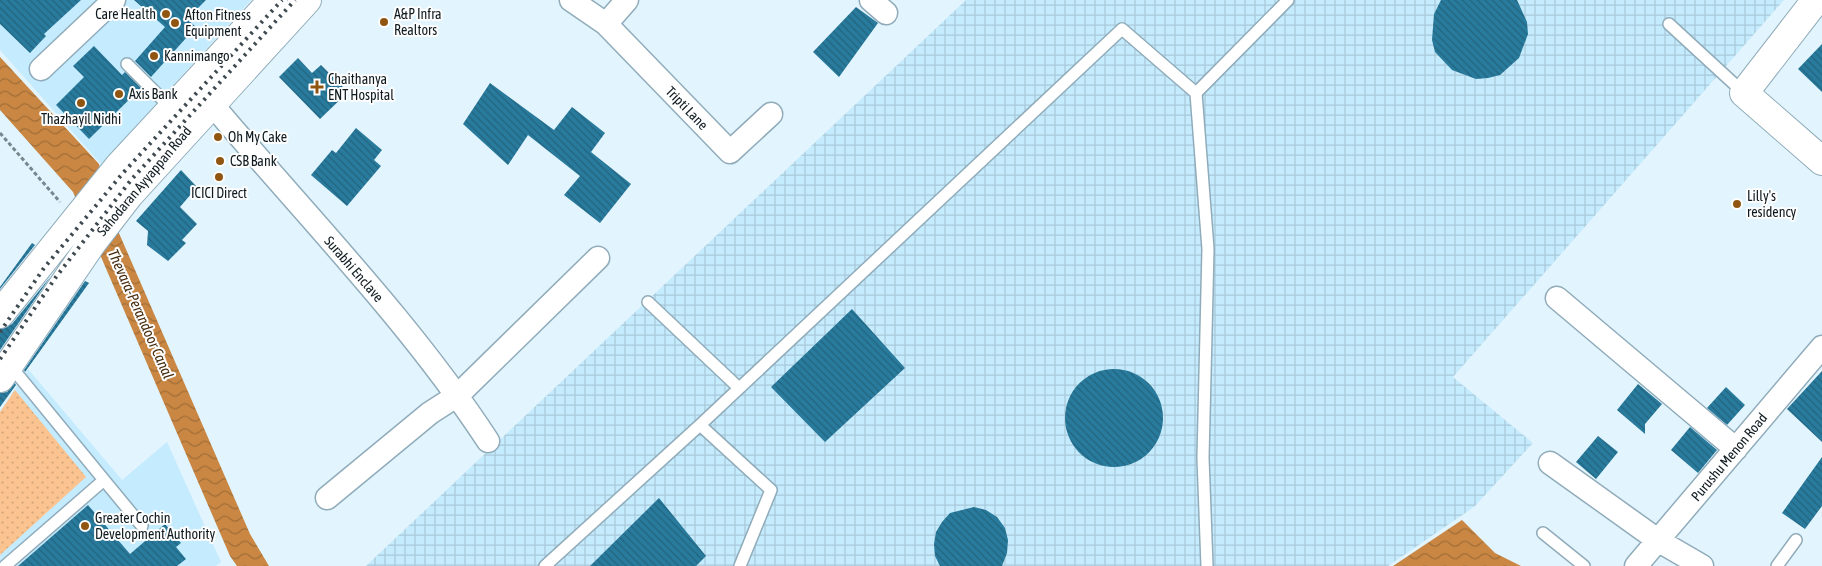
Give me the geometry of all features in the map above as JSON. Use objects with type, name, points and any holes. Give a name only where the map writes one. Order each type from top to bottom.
[{"type":"main road","name":"Sahodaran Ayyappan Road","points":[[0,314],[119,166],[273,0]]},
{"type":"main road","name":"Sahodaran Ayyappan Road","points":[[4,372],[92,243],[129,195],[307,0]]},
{"type":"main road","points":[[1816,0],[1744,93],[1822,161]]},
{"type":"street","points":[[41,69],[114,0]]},
{"type":"street","name":"Tripti Lane","points":[[571,0],[606,24],[730,152],[771,114]]},
{"type":"street","points":[[606,24],[627,0]]},
{"type":"street","name":"Surabhi Enclave","points":[[212,103],[413,337],[458,395],[488,441]]},
{"type":"street","points":[[327,498],[430,413],[458,395],[598,258]]},
{"type":"street","points":[[1557,298],[1736,449]]},
{"type":"street","name":"Purushu Menon Road","points":[[1636,566],[1822,347]]},
{"type":"street","points":[[1550,463],[1659,540],[1702,566]]},
{"type":"lane","points":[[1196,93],[1288,0]]},
{"type":"lane","points":[[1669,24],[1744,93]]},
{"type":"lane","points":[[545,566],[700,426],[1122,29],[1196,93],[1208,248],[1204,458],[1207,566]]},
{"type":"lane","points":[[127,64],[172,108]]},
{"type":"lane","points":[[648,302],[739,388]]},
{"type":"lane","points":[[4,372],[104,480],[142,526]]},
{"type":"lane","points":[[700,426],[770,490],[740,566]]},
{"type":"lane","points":[[5,566],[104,480]]},
{"type":"lane","points":[[1543,533],[1584,566]]},
{"type":"lane","points":[[1778,566],[1796,540]]},
{"type":"path","points":[[0,133],[58,200],[77,218]]},
{"type":"shaded area","points":[[0,0],[251,0],[101,164],[0,50]]},
{"type":"shaded area","points":[[966,0],[1784,0],[1453,377],[1533,443],[1474,507],[1388,566],[366,566]]},
{"type":"shaded area","points":[[28,369],[122,480],[167,442],[221,562],[216,566],[0,566],[0,412]]},
{"type":"shaded area","points":[[15,390],[86,477],[0,555],[0,412]]},
{"type":"water","name":"Thevara-Perandoor Canal","points":[[0,57],[99,164],[115,224],[250,534],[269,566],[237,566],[230,556],[73,192],[0,110]]},
{"type":"water","points":[[1462,520],[1495,553],[1521,566],[1393,566]]},
{"type":"building","points":[[0,0],[81,0],[44,34],[46,36],[30,53],[0,24]]},
{"type":"building","points":[[134,0],[206,0],[187,19],[196,27],[151,77],[135,61],[165,27]]},
{"type":"building","points":[[1441,0],[1517,0],[1527,22],[1528,34],[1519,58],[1500,75],[1488,78],[1476,79],[1452,70],[1435,52],[1432,40],[1434,14]]},
{"type":"building","points":[[856,7],[878,23],[839,77],[813,52]]},
{"type":"building","points":[[1822,44],[1822,92],[1798,69]]},
{"type":"building","points":[[94,46],[122,75],[125,72],[141,88],[89,139],[56,105],[84,77],[73,66]]},
{"type":"building","name":"Chaithanya ENT Hospital","points":[[298,58],[312,73],[321,65],[348,92],[320,119],[279,77]]},
{"type":"building","points":[[490,83],[554,130],[572,107],[605,133],[591,152],[631,184],[600,223],[564,195],[580,176],[528,135],[508,165],[463,124]]},
{"type":"building","points":[[356,128],[382,150],[374,160],[381,166],[347,206],[311,175],[332,150],[336,153]]},
{"type":"building","points":[[181,170],[197,187],[180,207],[197,224],[182,240],[186,243],[168,261],[147,245],[148,231],[136,221]]},
{"type":"building","points":[[32,243],[35,245],[0,289],[0,287]]},
{"type":"building","points":[[51,276],[0,350],[0,329],[12,324]]},
{"type":"building","points":[[85,281],[89,283],[25,372],[24,370]]},
{"type":"building","points":[[852,309],[905,368],[825,442],[771,387]]},
{"type":"building","points":[[1114,369],[1133,373],[1148,384],[1159,399],[1163,418],[1159,437],[1148,452],[1133,463],[1114,467],[1095,463],[1080,452],[1069,437],[1065,418],[1069,399],[1080,384],[1095,373]]},
{"type":"building","points":[[1822,371],[1822,442],[1787,409]]},
{"type":"building","points":[[15,383],[16,385],[0,407],[0,393],[7,392]]},
{"type":"building","points":[[1638,384],[1662,404],[1645,424],[1645,434],[1617,410]]},
{"type":"building","points":[[1726,387],[1745,405],[1727,425],[1707,408]]},
{"type":"building","points":[[1690,427],[1717,450],[1698,473],[1671,450]]},
{"type":"building","points":[[1598,436],[1618,452],[1596,479],[1576,462]]},
{"type":"building","points":[[1822,457],[1822,506],[1805,529],[1782,513]]},
{"type":"building","points":[[659,498],[706,556],[696,566],[590,566]]},
{"type":"building","name":"Greater Cochin Development Authority","points":[[88,505],[130,554],[165,524],[181,543],[176,547],[186,559],[177,566],[18,566]]},
{"type":"building","points":[[974,507],[986,510],[997,517],[1005,528],[1008,540],[1007,553],[1002,566],[940,566],[935,556],[936,532],[950,513]]},
{"type":"railway","points":[[0,332],[44,268],[123,173],[282,0]]},
{"type":"railway","points":[[0,359],[56,277],[131,180],[295,0]]},
{"type":"place","name":"Care Health","points":[[166,14]]},
{"type":"place","name":"A&P Infra Realtors","points":[[384,22]]},
{"type":"place","name":"Afton Fitness Equipment","points":[[175,23]]},
{"type":"place","name":"Kannimango","points":[[154,56]]},
{"type":"place","name":"Chaithanya ENT Hospital","points":[[317,87]]},
{"type":"place","name":"Axis Bank","points":[[119,94]]},
{"type":"place","name":"Thazhayil Nidhi","points":[[81,103]]},
{"type":"place","name":"Oh My Cake","points":[[218,137]]},
{"type":"place","name":"CSB Bank","points":[[220,161]]},
{"type":"place","name":"ICICI Direct","points":[[219,177]]},
{"type":"place","name":"Lilly's residency","points":[[1737,204]]},
{"type":"place","name":"Greater Cochin Development Authority","points":[[85,526]]}]
